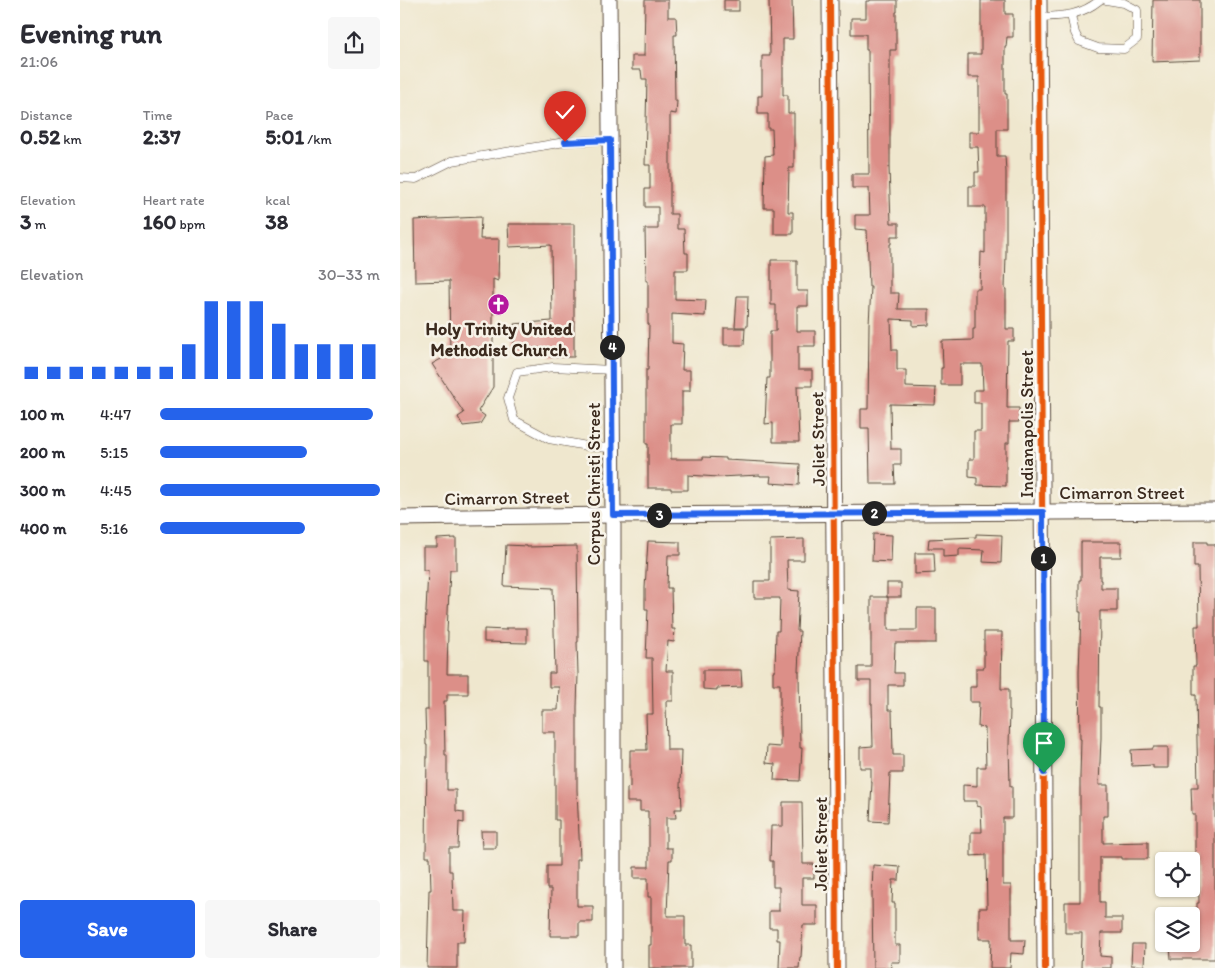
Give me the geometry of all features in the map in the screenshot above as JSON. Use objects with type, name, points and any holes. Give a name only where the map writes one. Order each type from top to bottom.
[{"type":"street","name":"Corpus Christi Street","points":[[609,0],[613,515],[613,968]]},
{"type":"street","name":"Joliet Street","points":[[830,0],[837,968]]},
{"type":"street","name":"Indianapolis Street","points":[[1040,0],[1045,968]]},
{"type":"street","name":"Cimarron Street","points":[[400,518],[1215,511]]},
{"type":"lane","points":[[1040,17],[1070,15],[1094,5],[1100,0]]},
{"type":"lane","points":[[1070,15],[1079,41],[1098,48],[1124,49],[1137,39],[1137,10],[1124,2],[1106,0]]},
{"type":"lane","points":[[400,178],[416,179],[452,161],[565,142],[610,140]]},
{"type":"lane","points":[[612,370],[552,367],[518,372],[508,398],[514,420],[549,439],[592,447],[612,448]]},
{"type":"building","points":[[645,0],[668,0],[668,17],[676,17],[677,35],[674,35],[675,101],[677,101],[676,114],[670,113],[670,214],[677,214],[677,229],[684,229],[685,253],[688,253],[688,270],[675,270],[675,299],[706,300],[705,316],[672,314],[672,343],[683,344],[682,370],[690,370],[690,391],[682,391],[682,424],[671,424],[671,459],[703,459],[703,457],[800,464],[799,485],[770,483],[771,476],[760,475],[718,477],[688,475],[688,490],[648,488],[646,370],[648,370],[649,324],[645,229],[658,229],[658,207],[645,207],[645,189],[650,189],[650,165],[645,165],[647,79],[642,79],[641,70],[632,70],[632,56],[644,56]]},
{"type":"building","points":[[724,0],[739,0],[739,11],[724,11]]},
{"type":"building","points":[[769,0],[792,0],[793,39],[783,39],[783,95],[788,95],[788,113],[794,113],[794,168],[789,168],[788,212],[793,212],[793,234],[774,234],[774,208],[764,208],[765,156],[773,155],[772,129],[768,129],[768,114],[758,114],[758,96],[762,96],[762,56],[770,56]]},
{"type":"building","points":[[897,0],[896,50],[890,50],[889,167],[891,223],[899,223],[899,236],[891,236],[890,293],[899,293],[898,309],[929,309],[929,325],[913,326],[913,320],[891,319],[892,350],[897,350],[897,370],[906,370],[906,387],[936,388],[935,405],[890,404],[891,449],[901,449],[901,465],[894,465],[895,484],[870,484],[869,428],[861,428],[861,409],[868,409],[871,287],[869,287],[867,230],[855,229],[855,215],[870,215],[869,188],[852,188],[852,174],[869,174],[868,50],[866,50],[866,34],[851,34],[851,18],[866,18],[866,1]]},
{"type":"building","points":[[981,0],[1005,0],[1005,14],[1013,14],[1013,37],[1007,37],[1005,47],[1007,129],[997,129],[997,156],[1005,156],[1006,172],[1006,329],[1014,329],[1014,341],[1008,341],[1007,408],[1019,408],[1019,422],[1009,422],[1009,443],[1006,443],[1006,486],[977,485],[977,478],[969,477],[969,459],[974,459],[974,431],[981,431],[981,403],[974,403],[974,390],[983,390],[982,364],[960,364],[960,385],[941,385],[941,368],[943,368],[942,341],[973,340],[973,329],[975,329],[975,289],[980,289],[981,252],[985,253],[985,207],[969,207],[969,186],[975,186],[975,172],[979,172],[978,147],[969,147],[969,132],[979,132],[979,77],[968,77],[968,54],[981,54]]},
{"type":"building","points":[[1153,0],[1200,0],[1200,60],[1152,62]]},
{"type":"building","points":[[481,217],[480,239],[499,239],[498,281],[493,279],[493,348],[475,347],[493,357],[493,387],[478,411],[485,416],[480,424],[463,426],[458,417],[464,413],[432,364],[450,354],[449,281],[415,282],[414,220]]},
{"type":"building","points":[[508,224],[574,224],[574,357],[550,357],[549,348],[514,348],[514,324],[552,321],[551,245],[509,247]]},
{"type":"building","points":[[771,260],[797,260],[797,291],[808,291],[808,306],[797,306],[797,331],[815,331],[815,346],[798,346],[798,370],[812,370],[812,386],[797,386],[799,442],[773,442],[773,423],[765,424],[767,378],[770,378],[770,331],[776,331],[776,305],[771,305]]},
{"type":"building","points":[[737,296],[748,296],[747,327],[735,327]]},
{"type":"building","points":[[724,328],[745,328],[744,345],[724,345]]},
{"type":"building","points":[[873,534],[892,535],[891,562],[872,561]]},
{"type":"building","points":[[976,534],[1002,535],[1001,563],[983,562],[984,550],[959,549],[959,556],[943,557],[943,548],[928,548],[929,539],[976,537]]},
{"type":"building","points":[[456,538],[456,570],[450,570],[447,674],[468,674],[468,694],[447,694],[447,701],[444,701],[445,755],[447,755],[447,790],[456,790],[456,811],[464,812],[464,823],[459,822],[458,848],[449,848],[449,871],[452,871],[453,911],[465,911],[464,942],[457,942],[457,968],[427,968],[429,890],[431,890],[430,857],[426,857],[427,745],[425,710],[428,710],[428,661],[425,661],[425,632],[428,570],[423,570],[423,547],[437,547],[437,539]]},
{"type":"building","points":[[804,539],[804,560],[787,560],[788,590],[799,591],[797,631],[800,631],[798,671],[800,748],[802,748],[800,781],[774,780],[775,764],[766,763],[767,746],[780,747],[780,684],[773,684],[773,671],[775,671],[776,631],[779,631],[780,598],[754,598],[754,581],[770,581],[770,540]]},
{"type":"building","points":[[648,541],[680,542],[680,555],[668,555],[667,588],[671,588],[672,629],[675,629],[674,642],[668,641],[666,671],[673,671],[673,701],[666,701],[667,750],[681,750],[680,788],[682,809],[675,809],[676,818],[666,818],[666,848],[672,848],[672,860],[669,860],[667,916],[685,916],[685,945],[691,945],[691,968],[649,968],[651,897],[648,897],[648,878],[634,878],[634,867],[649,867],[648,811],[640,811],[640,802],[627,802],[627,788],[630,787],[630,750],[647,750],[646,714],[653,714],[652,658],[646,658],[648,609],[645,609],[645,588]]},
{"type":"building","points":[[1081,542],[1121,542],[1121,557],[1100,557],[1101,588],[1117,588],[1117,611],[1100,611],[1099,707],[1101,707],[1101,738],[1099,785],[1108,785],[1108,816],[1103,816],[1103,843],[1148,842],[1148,859],[1100,857],[1100,902],[1105,902],[1105,918],[1122,918],[1122,933],[1101,933],[1100,956],[1111,957],[1111,968],[1081,968],[1082,933],[1065,933],[1065,902],[1080,902],[1081,739],[1079,673],[1081,612],[1079,612],[1079,580],[1081,580]]},
{"type":"building","points":[[1194,542],[1215,544],[1215,959],[1171,959],[1171,952],[1200,952],[1200,907],[1197,907],[1197,903],[1199,903],[1200,897],[1200,852],[1195,852],[1195,814],[1192,814],[1191,787],[1198,787],[1196,695],[1193,695],[1193,666],[1196,666],[1195,626],[1199,626],[1198,567],[1194,567]]},
{"type":"building","points":[[506,545],[527,547],[577,546],[577,790],[580,859],[577,859],[577,906],[593,906],[593,922],[579,922],[579,936],[550,936],[551,889],[547,889],[547,866],[559,866],[559,820],[555,820],[555,732],[542,732],[542,710],[558,710],[559,687],[549,687],[549,673],[555,673],[553,588],[504,586]]},
{"type":"building","points":[[915,553],[934,553],[935,573],[915,574]]},
{"type":"building","points":[[887,583],[901,583],[901,597],[887,597]]},
{"type":"building","points":[[871,597],[888,597],[888,630],[917,630],[917,608],[936,608],[936,643],[895,643],[894,673],[903,673],[903,685],[888,685],[888,710],[892,710],[893,755],[903,755],[903,773],[890,773],[888,822],[870,821],[871,768],[860,768],[860,747],[873,746],[871,681],[858,681],[858,667],[871,667]]},
{"type":"building","points":[[506,628],[527,628],[527,643],[484,642],[484,629],[506,630]]},
{"type":"building","points":[[984,632],[1002,632],[1001,689],[1009,689],[1012,818],[1003,818],[1003,885],[1011,885],[1011,940],[1025,940],[1024,954],[1011,953],[1010,968],[990,968],[991,939],[979,939],[979,908],[987,908],[986,855],[971,856],[971,832],[982,832],[981,807],[977,806],[977,801],[963,801],[963,785],[977,786],[977,767],[986,767],[985,728],[978,727],[979,702],[970,702],[970,687],[976,687],[976,668],[984,668]]},
{"type":"building","points":[[703,670],[741,670],[742,687],[717,688],[717,690],[703,689]]},
{"type":"building","points":[[1153,747],[1168,747],[1168,768],[1153,768],[1153,765],[1132,766],[1131,750],[1153,749]]},
{"type":"building","points":[[783,802],[802,802],[803,864],[814,864],[814,878],[802,878],[802,905],[817,905],[817,925],[803,925],[799,968],[779,968],[780,940],[777,940],[777,928],[769,928],[769,911],[779,911],[779,887],[773,887],[773,861],[770,861],[771,826],[783,826]]},
{"type":"building","points":[[481,831],[496,831],[496,848],[482,848]]},
{"type":"building","points":[[873,865],[900,867],[899,880],[893,880],[892,903],[895,903],[895,945],[900,945],[900,962],[891,962],[892,968],[873,968]]},
{"type":"building","points":[[1132,944],[1145,944],[1144,966],[1131,965]]},
{"type":"cycle path","points":[[830,0],[837,968]]},
{"type":"cycle path","points":[[1039,0],[1045,968]]},
{"type":"place","name":"Holy Trinity United Methodist Church","points":[[499,304]]},
{"type":"route","points":[[565,142],[610,140],[613,515],[1043,512],[1044,773]]}]
